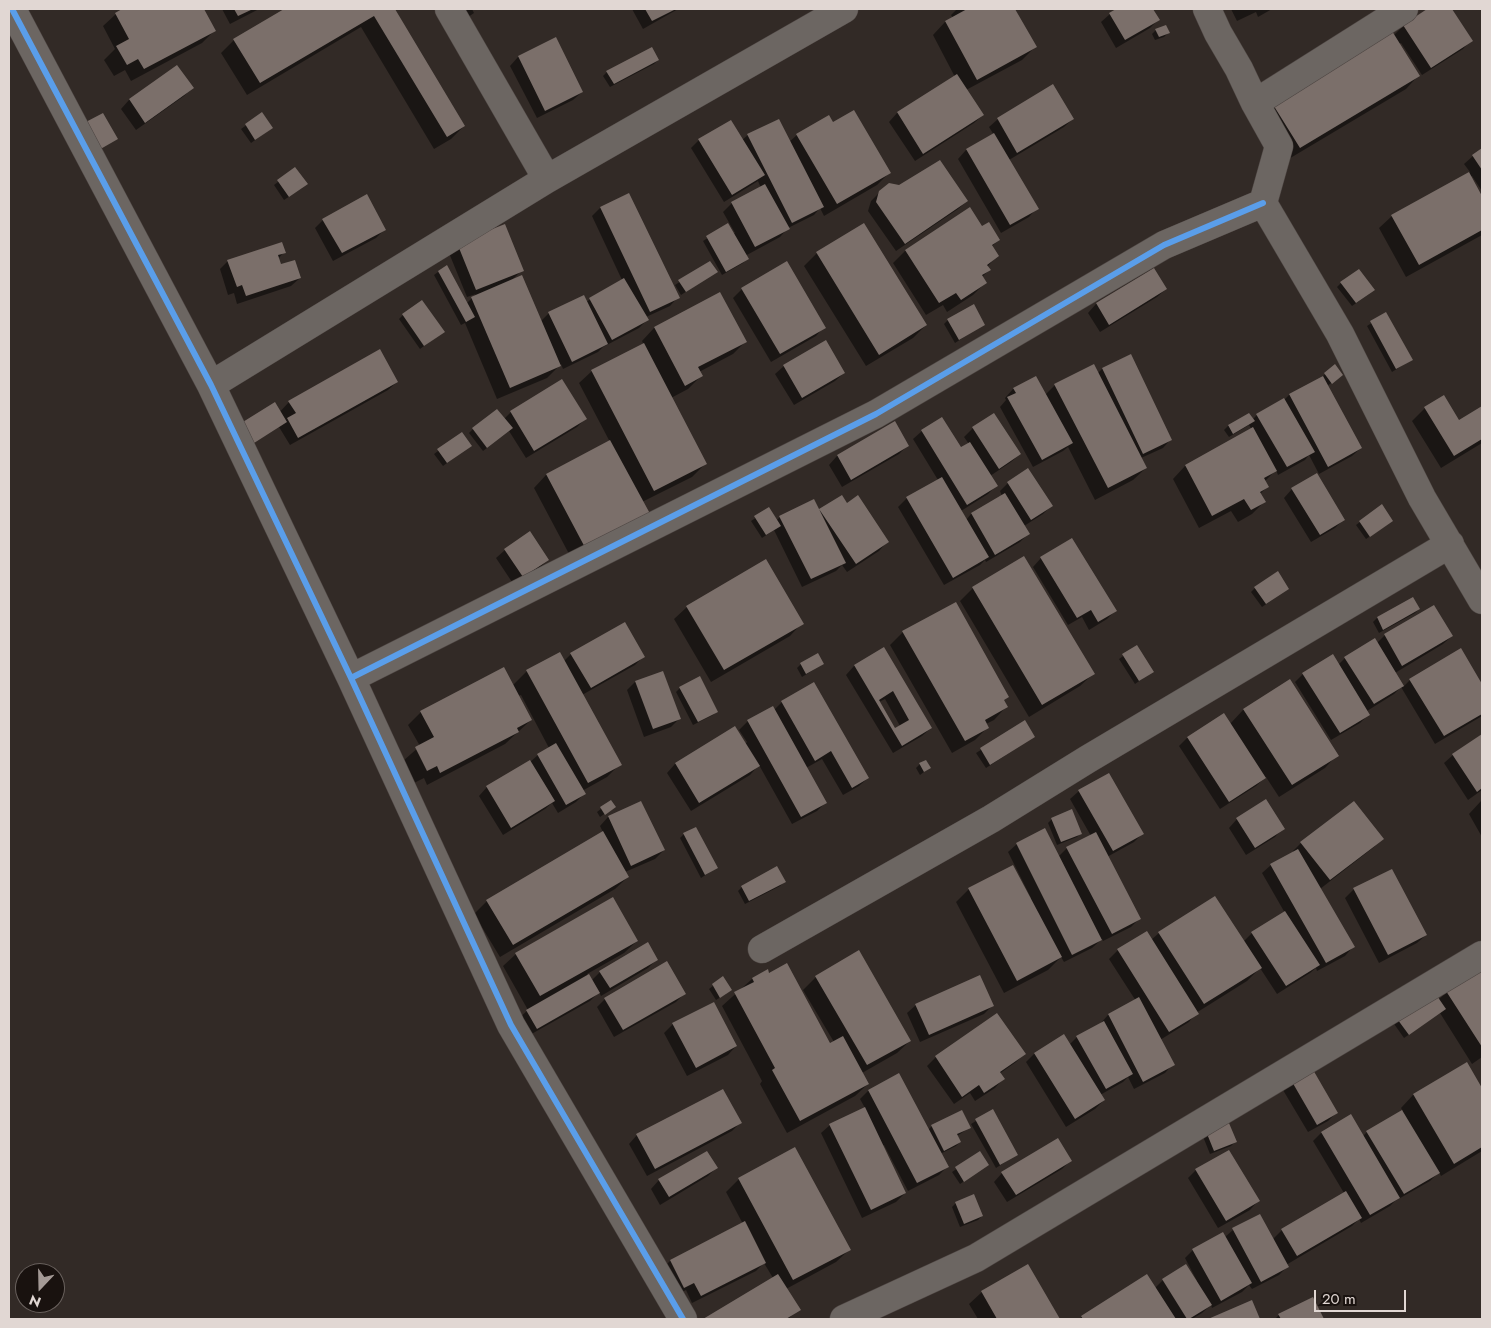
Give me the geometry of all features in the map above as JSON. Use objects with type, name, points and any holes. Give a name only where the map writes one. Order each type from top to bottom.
[{"type":"street","points":[[12,9],[211,385],[351,678],[511,1025],[683,1319]]},
{"type":"street","points":[[449,9],[547,179]]},
{"type":"street","points":[[211,385],[547,179],[844,9]]},
{"type":"street","points":[[1207,9],[1279,146],[1263,203],[1340,334],[1422,498],[1482,600]]},
{"type":"street","points":[[1255,103],[1404,9]]},
{"type":"street","points":[[351,678],[876,414],[1164,245],[1263,203]]},
{"type":"street","points":[[762,949],[991,819],[1096,754],[1450,544]]},
{"type":"street","points":[[844,1319],[976,1258],[1482,955]]},
{"type":"building","points":[[122,9],[204,9],[216,31],[144,69],[138,59],[127,65],[116,46],[129,39],[115,13]]},
{"type":"building","points":[[234,9],[253,9],[238,16]]},
{"type":"building","points":[[284,9],[395,9],[465,126],[447,137],[374,16],[260,83],[233,39]]},
{"type":"building","points":[[645,9],[676,9],[652,21]]},
{"type":"building","points":[[967,9],[1015,9],[1037,47],[977,80],[945,21]]},
{"type":"building","points":[[1116,9],[1153,9],[1160,20],[1125,40],[1109,13]]},
{"type":"building","points":[[1427,9],[1452,9],[1473,41],[1431,68],[1403,25]]},
{"type":"building","points":[[1166,25],[1170,33],[1159,37],[1155,29]]},
{"type":"building","points":[[1392,31],[1420,76],[1300,148],[1272,103]]},
{"type":"building","points":[[556,37],[583,92],[545,111],[518,56]]},
{"type":"building","points":[[652,47],[659,60],[614,84],[606,71]]},
{"type":"building","points":[[177,65],[194,88],[145,123],[129,99]]},
{"type":"building","points":[[957,74],[984,115],[923,154],[897,112]]},
{"type":"building","points":[[1053,84],[1074,119],[1017,153],[997,118]]},
{"type":"building","points":[[854,110],[891,173],[837,204],[796,134],[829,115],[833,122]]},
{"type":"building","points":[[262,112],[273,128],[255,140],[245,124]]},
{"type":"building","points":[[103,113],[118,139],[97,151],[82,124]]},
{"type":"building","points":[[779,119],[824,207],[792,223],[747,134]]},
{"type":"building","points":[[731,120],[765,175],[732,195],[698,139]]},
{"type":"building","points":[[994,133],[1039,209],[1010,225],[966,149]]},
{"type":"building","points":[[1482,148],[1482,170],[1472,155]]},
{"type":"building","points":[[940,160],[968,201],[905,244],[876,202],[879,191],[889,183],[899,185]]},
{"type":"building","points":[[295,167],[308,184],[289,197],[277,180]]},
{"type":"building","points":[[1469,172],[1482,196],[1482,230],[1419,265],[1391,215]]},
{"type":"building","points":[[765,184],[790,229],[755,247],[731,202]]},
{"type":"building","points":[[629,193],[680,298],[650,312],[600,207]]},
{"type":"building","points":[[367,194],[386,230],[342,253],[322,219]]},
{"type":"building","points":[[970,207],[982,226],[989,222],[1000,240],[992,245],[999,256],[987,265],[991,270],[982,275],[987,283],[961,300],[956,293],[939,303],[905,250]]},
{"type":"building","points":[[728,223],[749,259],[726,272],[706,236]]},
{"type":"building","points":[[864,223],[927,325],[879,355],[816,252]]},
{"type":"building","points":[[505,224],[524,271],[476,290],[457,243]]},
{"type":"building","points":[[282,242],[286,253],[278,255],[281,264],[295,260],[301,278],[246,296],[242,285],[237,287],[227,260]]},
{"type":"building","points":[[710,261],[718,272],[686,292],[678,280]]},
{"type":"building","points":[[787,261],[826,328],[780,354],[741,288]]},
{"type":"building","points":[[447,265],[475,317],[466,322],[438,271]]},
{"type":"building","points":[[1154,268],[1167,289],[1109,325],[1096,303]]},
{"type":"building","points":[[1359,269],[1375,290],[1356,303],[1340,282]]},
{"type":"building","points":[[522,275],[561,366],[510,388],[471,297]]},
{"type":"building","points":[[624,278],[649,320],[612,340],[589,298]]},
{"type":"building","points":[[720,292],[747,342],[698,367],[703,376],[685,386],[654,327]]},
{"type":"building","points":[[584,295],[608,344],[572,362],[548,312]]},
{"type":"building","points":[[422,300],[445,332],[424,346],[402,314]]},
{"type":"building","points":[[974,304],[985,325],[959,340],[947,319]]},
{"type":"building","points":[[1386,312],[1413,360],[1396,369],[1370,321]]},
{"type":"building","points":[[826,340],[845,373],[802,398],[783,365]]},
{"type":"building","points":[[644,343],[707,464],[654,491],[591,370]]},
{"type":"building","points":[[380,349],[398,382],[298,438],[287,418],[296,413],[288,401]]},
{"type":"building","points":[[1131,354],[1172,440],[1143,454],[1102,368]]},
{"type":"building","points":[[1094,364],[1147,468],[1108,488],[1054,384]]},
{"type":"building","points":[[1335,364],[1343,375],[1332,384],[1324,373]]},
{"type":"building","points":[[1036,376],[1073,443],[1042,460],[1007,397],[1016,393],[1013,388]]},
{"type":"building","points":[[1323,376],[1362,448],[1328,467],[1289,394]]},
{"type":"building","points":[[562,379],[587,419],[534,451],[510,411]]},
{"type":"building","points":[[1444,395],[1459,420],[1482,406],[1482,439],[1454,456],[1424,407]]},
{"type":"building","points":[[1284,398],[1315,452],[1287,467],[1256,414]]},
{"type":"building","points":[[275,402],[287,422],[251,445],[238,425]]},
{"type":"building","points":[[497,409],[513,428],[487,448],[472,428]]},
{"type":"building","points":[[994,413],[1021,454],[999,469],[972,427]]},
{"type":"building","points":[[1249,413],[1255,421],[1233,434],[1228,425]]},
{"type":"building","points":[[942,417],[961,447],[970,442],[998,486],[967,505],[921,430]]},
{"type":"building","points":[[895,421],[909,446],[851,480],[837,455]]},
{"type":"building","points":[[1253,427],[1277,471],[1264,478],[1269,487],[1260,492],[1266,502],[1251,510],[1244,499],[1212,516],[1185,465]]},
{"type":"building","points":[[462,432],[472,446],[447,463],[437,449]]},
{"type":"building","points":[[610,440],[654,521],[589,555],[546,474]]},
{"type":"building","points":[[1028,468],[1053,506],[1031,520],[1007,482]]},
{"type":"building","points":[[1317,473],[1345,520],[1320,535],[1291,488]]},
{"type":"building","points":[[942,477],[989,557],[953,578],[906,497]]},
{"type":"building","points":[[1005,493],[1030,534],[995,555],[971,513]]},
{"type":"building","points":[[842,495],[847,503],[858,495],[889,542],[856,564],[819,509]]},
{"type":"building","points":[[814,499],[846,563],[811,579],[779,516]]},
{"type":"building","points":[[1382,504],[1393,521],[1370,537],[1359,521]]},
{"type":"building","points":[[769,507],[781,526],[766,535],[754,516]]},
{"type":"building","points":[[530,531],[549,560],[523,577],[504,549]]},
{"type":"building","points":[[1072,538],[1117,611],[1098,622],[1091,610],[1077,618],[1040,557]]},
{"type":"building","points":[[1024,556],[1095,674],[1042,705],[972,587]]},
{"type":"building","points":[[766,559],[804,624],[724,670],[686,606]]},
{"type":"building","points":[[1278,571],[1289,589],[1266,604],[1254,587]]},
{"type":"building","points":[[1413,597],[1420,609],[1383,630],[1377,617]]},
{"type":"building","points":[[956,602],[1009,697],[1004,700],[1008,707],[985,720],[989,728],[965,741],[902,631]]},
{"type":"building","points":[[1434,605],[1453,636],[1402,666],[1384,634]]},
{"type":"building","points":[[625,622],[645,657],[591,688],[570,653]]},
{"type":"building","points":[[1375,638],[1404,686],[1374,704],[1344,657]]},
{"type":"building","points":[[1137,645],[1154,672],[1139,681],[1122,654]]},
{"type":"building","points":[[884,647],[932,728],[902,746],[854,665]],"holes":[[[893,691],[909,720],[895,728],[879,700]]]},
{"type":"building","points":[[1461,648],[1482,684],[1482,714],[1444,736],[1409,679]]},
{"type":"building","points":[[560,652],[622,765],[588,783],[526,670]]},
{"type":"building","points":[[818,653],[824,664],[806,674],[800,663]]},
{"type":"building","points":[[1333,654],[1370,715],[1340,733],[1302,673]]},
{"type":"building","points":[[504,667],[532,720],[517,728],[519,732],[440,773],[437,766],[427,771],[415,747],[434,737],[420,711]]},
{"type":"building","points":[[663,671],[681,719],[653,729],[635,681]]},
{"type":"building","points":[[700,676],[718,712],[698,722],[679,687]]},
{"type":"building","points":[[1290,679],[1339,756],[1292,785],[1243,709]]},
{"type":"building","points":[[814,682],[869,778],[852,788],[831,751],[815,761],[781,701]]},
{"type":"building","points":[[773,706],[827,803],[801,817],[747,720]]},
{"type":"building","points":[[1224,713],[1266,778],[1229,802],[1187,737]]},
{"type":"building","points":[[1025,720],[1035,737],[990,765],[980,748]]},
{"type":"building","points":[[735,726],[760,766],[699,803],[675,763]]},
{"type":"building","points":[[1482,734],[1482,788],[1477,792],[1452,754]]},
{"type":"building","points":[[556,743],[586,794],[566,805],[537,754]]},
{"type":"building","points":[[530,760],[555,801],[511,828],[486,786]]},
{"type":"building","points":[[926,760],[931,768],[924,772],[919,763]]},
{"type":"building","points":[[1109,773],[1144,834],[1113,851],[1078,790]]},
{"type":"building","points":[[1266,799],[1285,829],[1255,848],[1236,818]]},
{"type":"building","points":[[611,800],[616,807],[605,815],[600,807]]},
{"type":"building","points":[[641,801],[665,850],[631,866],[608,816]]},
{"type":"building","points":[[1354,801],[1384,839],[1330,880],[1300,842]]},
{"type":"building","points":[[1072,809],[1082,834],[1061,842],[1051,818]]},
{"type":"building","points":[[696,827],[718,868],[705,875],[683,833]]},
{"type":"building","points":[[1045,828],[1102,940],[1072,955],[1016,843]]},
{"type":"building","points":[[603,831],[629,877],[513,945],[486,900]]},
{"type":"building","points":[[1096,832],[1141,919],[1112,934],[1066,847]]},
{"type":"building","points":[[1298,849],[1355,947],[1326,963],[1270,864]]},
{"type":"building","points":[[1013,865],[1062,957],[1017,981],[968,888]]},
{"type":"building","points":[[777,866],[786,882],[749,901],[741,886]]},
{"type":"building","points":[[1392,869],[1427,935],[1388,955],[1353,888]]},
{"type":"building","points":[[1215,896],[1262,968],[1204,1004],[1158,932]]},
{"type":"building","points":[[613,897],[638,941],[540,996],[515,953]]},
{"type":"building","points":[[1285,911],[1320,965],[1286,986],[1251,932]]},
{"type":"building","points":[[1147,931],[1199,1014],[1169,1032],[1117,949]]},
{"type":"building","points":[[648,942],[658,960],[610,988],[599,971]]},
{"type":"building","points":[[859,950],[911,1041],[867,1065],[815,976]]},
{"type":"building","points":[[667,961],[686,994],[623,1030],[604,998]]},
{"type":"building","points":[[787,963],[830,1043],[843,1036],[869,1084],[800,1121],[772,1070],[775,1068],[734,992],[754,982],[752,978],[768,969],[769,973]]},
{"type":"building","points":[[1482,968],[1482,1047],[1446,991]]},
{"type":"building","points":[[589,974],[600,993],[537,1029],[526,1010]]},
{"type":"building","points":[[980,975],[994,1006],[929,1035],[915,1004]]},
{"type":"building","points":[[723,976],[732,990],[720,998],[712,984]]},
{"type":"building","points":[[1433,990],[1446,1009],[1409,1035],[1395,1016]]},
{"type":"building","points":[[1139,997],[1175,1065],[1143,1082],[1108,1014]]},
{"type":"building","points":[[714,1002],[737,1046],[696,1068],[672,1023]]},
{"type":"building","points":[[997,1013],[1026,1054],[1000,1072],[1005,1079],[984,1093],[979,1085],[962,1097],[935,1056]]},
{"type":"building","points":[[1104,1021],[1133,1074],[1106,1089],[1076,1036]]},
{"type":"building","points":[[1064,1034],[1105,1100],[1075,1119],[1034,1053]]},
{"type":"building","points":[[1467,1062],[1482,1088],[1482,1147],[1454,1164],[1413,1094]]},
{"type":"building","points":[[1312,1068],[1338,1113],[1317,1125],[1291,1080]]},
{"type":"building","points":[[899,1073],[949,1167],[917,1183],[868,1090]]},
{"type":"building","points":[[723,1089],[742,1123],[655,1169],[636,1134]]},
{"type":"building","points":[[865,1107],[906,1193],[871,1210],[829,1124]]},
{"type":"building","points":[[993,1109],[1018,1155],[1000,1165],[975,1119]]},
{"type":"building","points":[[962,1110],[971,1128],[957,1134],[961,1142],[944,1151],[931,1125]]},
{"type":"building","points":[[1402,1110],[1440,1173],[1404,1194],[1366,1131]]},
{"type":"building","points":[[1351,1114],[1400,1198],[1370,1215],[1321,1132]]},
{"type":"building","points":[[1226,1116],[1237,1142],[1214,1151],[1203,1124]]},
{"type":"building","points":[[1058,1138],[1072,1161],[1016,1195],[1001,1172]]},
{"type":"building","points":[[795,1147],[851,1250],[793,1280],[738,1178]]},
{"type":"building","points":[[1229,1150],[1260,1201],[1226,1221],[1195,1169]]},
{"type":"building","points":[[707,1151],[718,1168],[669,1197],[658,1179]]},
{"type":"building","points":[[980,1151],[989,1165],[964,1182],[955,1167]]},
{"type":"building","points":[[1346,1191],[1362,1218],[1297,1256],[1281,1229]]},
{"type":"building","points":[[974,1194],[983,1216],[964,1224],[955,1202]]},
{"type":"building","points":[[1260,1214],[1289,1267],[1261,1282],[1232,1228]]},
{"type":"building","points":[[745,1221],[766,1263],[701,1296],[694,1283],[684,1288],[670,1260]]},
{"type":"building","points":[[1223,1232],[1252,1283],[1221,1301],[1192,1249]]},
{"type":"building","points":[[1028,1264],[1060,1319],[997,1319],[981,1291]]},
{"type":"building","points":[[1186,1264],[1212,1305],[1189,1319],[1187,1319],[1162,1279]]},
{"type":"building","points":[[778,1274],[801,1310],[786,1319],[703,1319]]},
{"type":"building","points":[[1147,1274],[1176,1319],[1083,1319],[1081,1316]]},
{"type":"building","points":[[1313,1297],[1324,1319],[1281,1319],[1278,1314]]},
{"type":"building","points":[[1252,1300],[1260,1319],[1208,1319]]},
{"type":"cycle path","points":[[12,9],[211,385],[351,678],[511,1025],[683,1319]]},
{"type":"cycle path","points":[[351,678],[876,414],[1164,245],[1263,203]]}]
